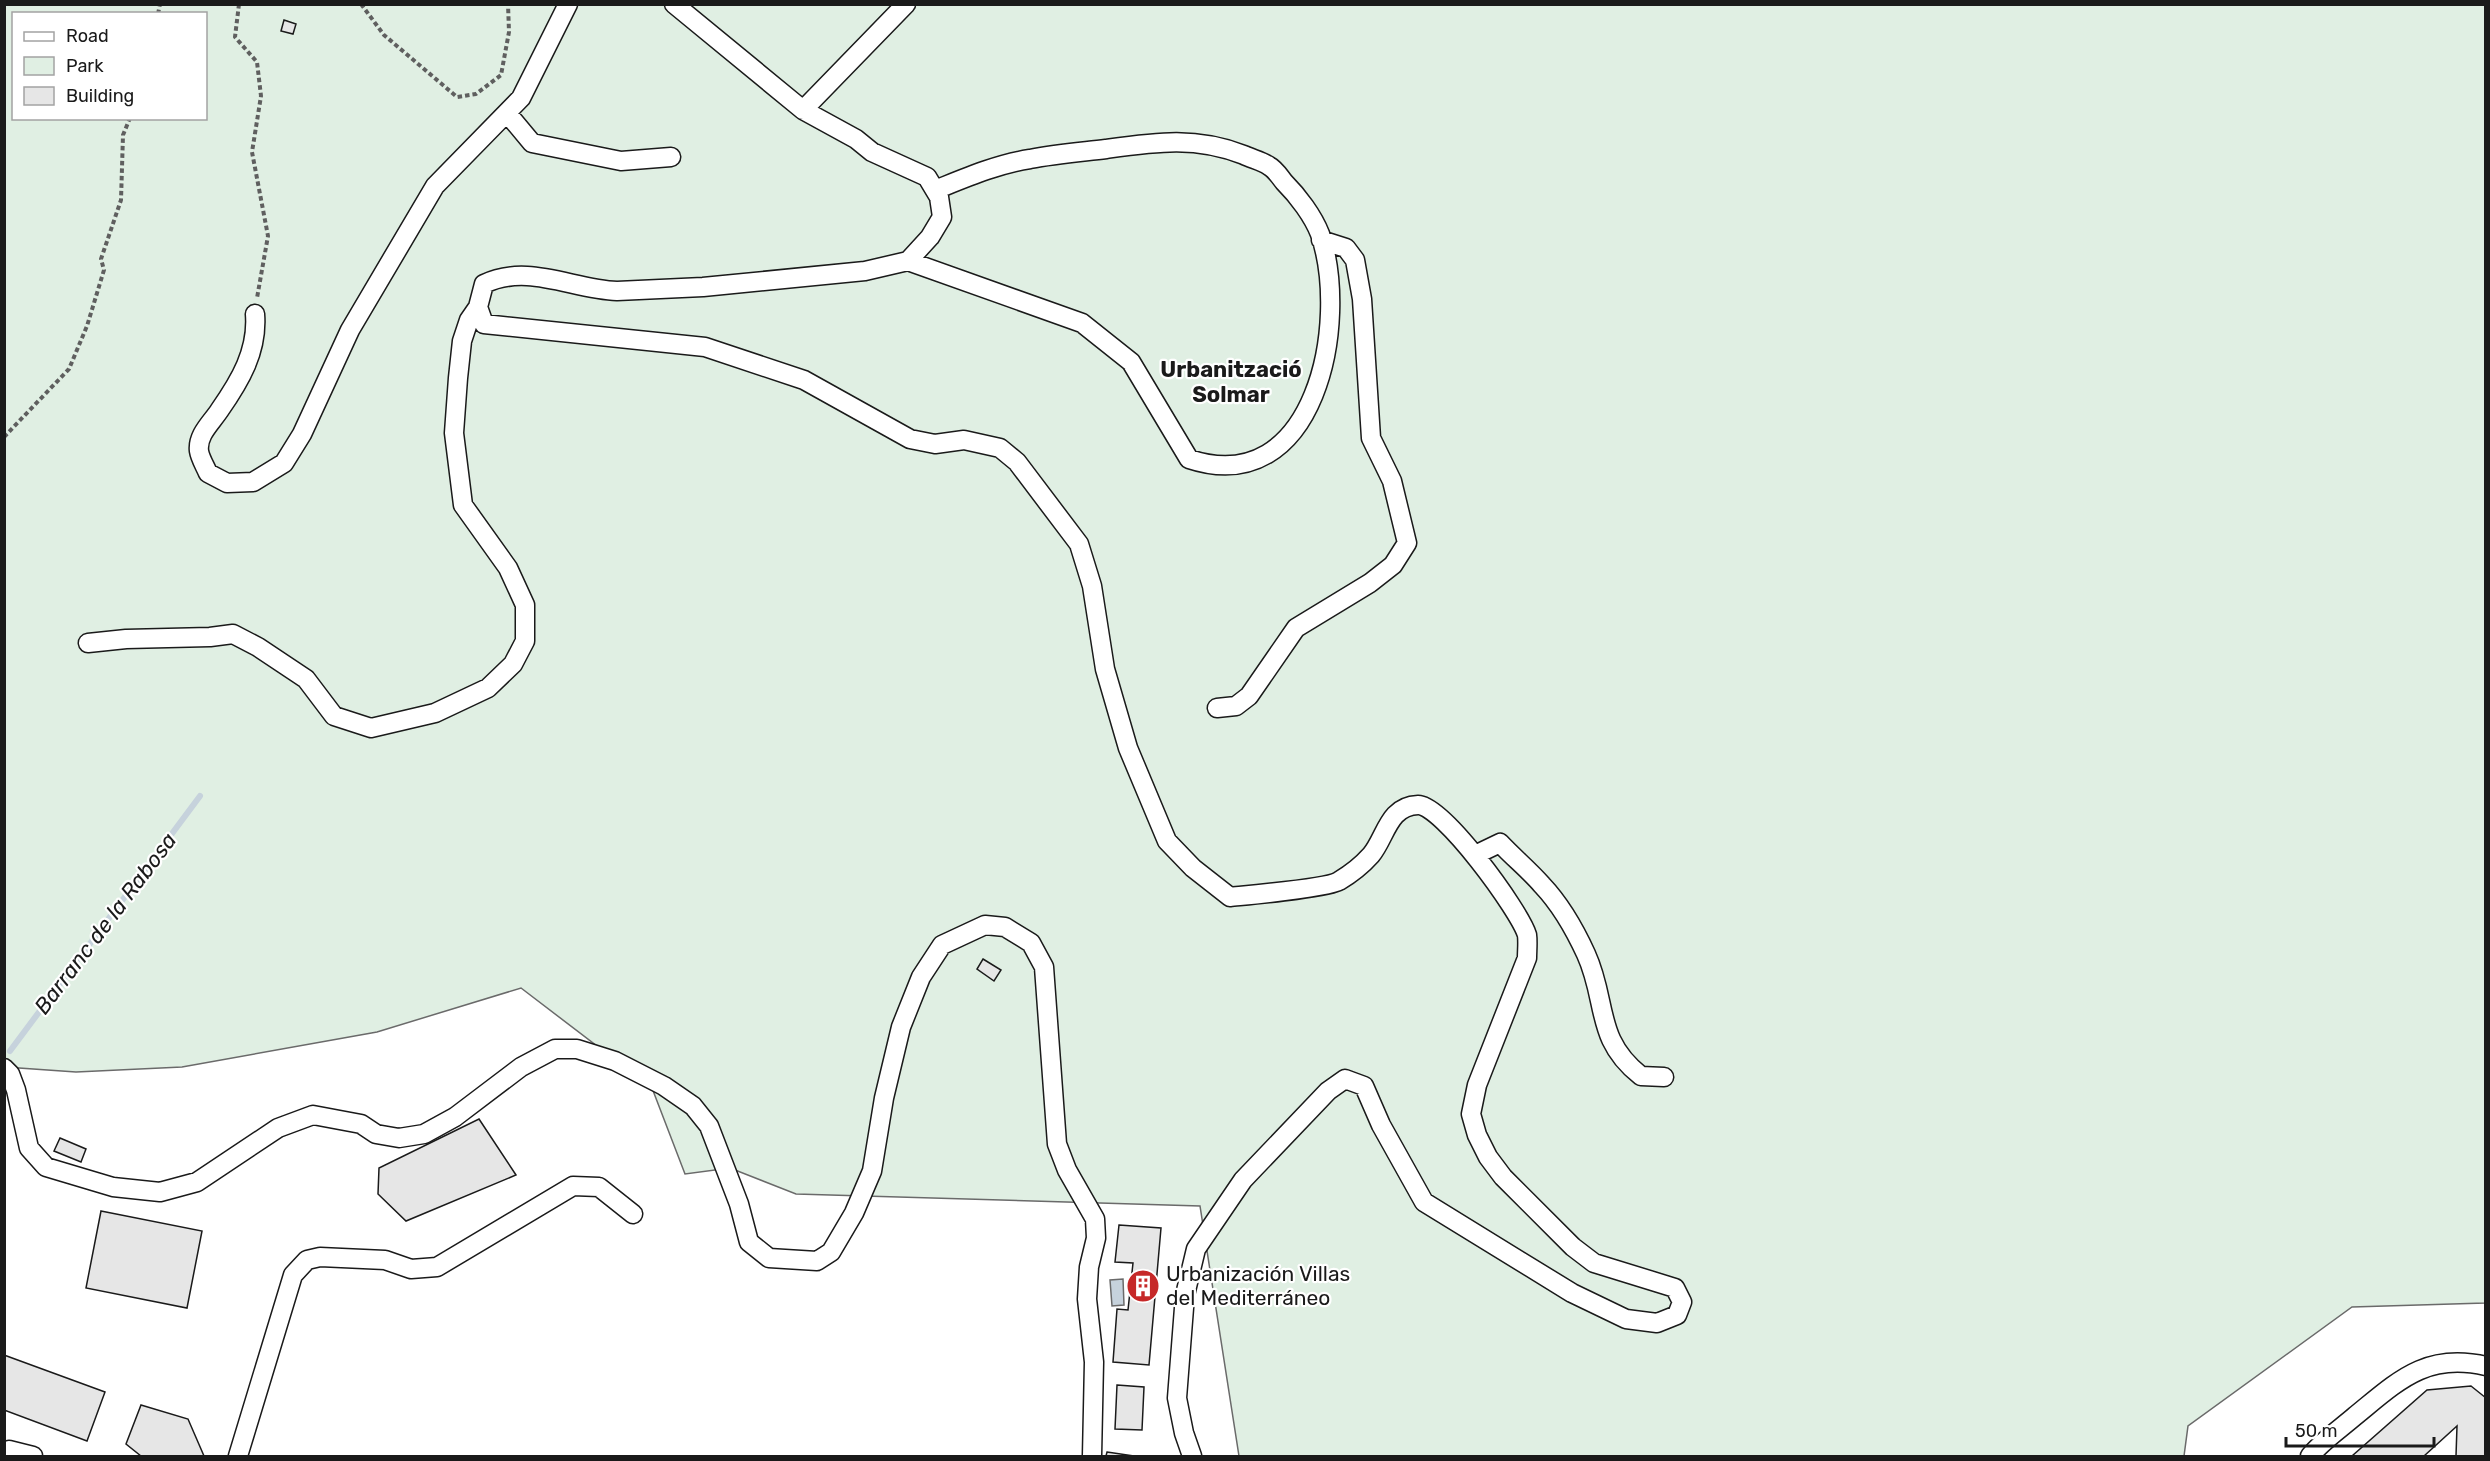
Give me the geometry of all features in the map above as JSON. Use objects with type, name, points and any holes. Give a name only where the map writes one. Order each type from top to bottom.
[{"type":"street","points":[[255,314],[256,334],[250,357],[219,411],[204,430],[199,451],[208,473],[226,483],[253,482],[284,463],[302,434],[350,330],[435,186],[521,98],[568,4]]},
{"type":"street","points":[[674,4],[803,110],[856,139],[872,152],[927,177],[939,197],[942,217],[930,237],[908,261]]},
{"type":"street","points":[[803,110],[906,4]]},
{"type":"street","points":[[507,113],[532,143],[621,161],[671,157]]},
{"type":"street","points":[[88,643],[126,639],[210,638],[233,634],[258,647],[306,679],[334,716],[371,728],[435,713],[488,688],[513,664],[525,641],[525,605],[508,568],[463,505],[454,434],[462,341],[469,320],[478,307],[484,284],[499,277],[524,274],[594,290],[617,291],[703,287],[864,271],[908,261],[1082,323],[1131,362],[1189,459],[1213,466],[1241,464],[1265,454],[1294,432],[1314,398],[1323,368],[1331,313],[1331,291],[1321,240],[1296,195],[1269,166],[1219,145],[1167,141],[1028,159],[935,190]]},
{"type":"street","points":[[1217,708],[1236,706],[1250,696],[1296,628],[1370,583],[1393,565],[1407,543],[1392,481],[1371,438],[1362,299],[1355,260],[1346,248],[1321,240]]},
{"type":"street","points":[[478,307],[483,324],[705,347],[804,380],[910,439],[935,444],[964,440],[1000,448],[1017,462],[1079,544],[1092,586],[1105,669],[1128,748],[1167,841],[1193,868],[1230,897],[1336,883],[1371,855],[1387,825],[1402,808],[1420,805],[1433,810],[1475,855],[1515,909],[1527,936],[1527,958],[1477,1085],[1471,1114],[1477,1135],[1488,1157],[1503,1177],[1573,1247],[1594,1263],[1675,1288],[1682,1302],[1677,1315],[1657,1323],[1626,1320],[1572,1293],[1424,1202],[1381,1125],[1364,1086],[1345,1080],[1328,1091],[1243,1180],[1196,1249],[1185,1295],[1177,1398],[1184,1433],[1192,1456]]},
{"type":"street","points":[[1475,855],[1500,843],[1543,886],[1565,915],[1587,956],[1609,1036],[1618,1056],[1641,1076],[1664,1077]]},
{"type":"street","points":[[4,1068],[10,1074],[29,1148],[46,1167],[113,1187],[160,1192],[197,1182],[278,1128],[313,1115],[361,1124],[376,1134],[399,1138],[424,1134],[455,1117],[521,1067],[555,1049],[577,1049],[615,1061],[664,1086],[693,1106],[709,1126],[739,1204],[749,1242],[769,1258],[817,1261],[831,1252],[854,1213],[872,1171],[884,1098],[902,1027],[921,977],[942,945],[985,925],[1005,927],[1031,943],[1044,967],[1057,1144],[1067,1170],[1095,1219],[1096,1238],[1089,1267],[1087,1299],[1094,1362],[1092,1456]]},
{"type":"street","points":[[238,1456],[293,1275],[307,1260],[320,1257],[385,1260],[411,1269],[437,1266],[573,1186],[599,1187],[633,1214]]},
{"type":"street","points":[[2310,1456],[2398,1380],[2432,1365],[2462,1360],[2486,1366]]},
{"type":"street","points":[[4,1452],[9,1450],[33,1456]]},
{"type":"path","points":[[239,4],[235,37],[257,62],[261,96],[252,152],[268,236],[255,314]]},
{"type":"path","points":[[361,4],[384,36],[457,96],[476,94],[501,75],[509,32],[508,4]]},
{"type":"path","points":[[4,437],[69,369],[87,326],[104,270],[101,259],[121,200],[123,135],[129,120]]},
{"type":"green space","points":[[4,5],[2485,5],[2485,1303],[2352,1307],[2188,1426],[2184,1456],[1239,1456],[1200,1206],[796,1194],[730,1168],[685,1174],[652,1088],[521,988],[377,1032],[182,1067],[76,1072],[5,1067]]},
{"type":"shaded area","points":[[1123,1279],[1124,1305],[1112,1306],[1110,1280]]},
{"type":"building","points":[[284,20],[296,24],[293,34],[281,31]]},
{"type":"building","points":[[983,959],[1001,970],[994,981],[977,969]]},
{"type":"building","points":[[479,1119],[516,1175],[406,1221],[378,1194],[379,1168]]},
{"type":"building","points":[[60,1138],[86,1149],[81,1162],[54,1151]]},
{"type":"building","points":[[101,1211],[202,1231],[187,1308],[86,1288]]},
{"type":"building","name":"Urbanización Villas del Mediterráneo","points":[[1119,1225],[1161,1228],[1149,1365],[1113,1362],[1117,1309],[1128,1310],[1133,1263],[1115,1262]]},
{"type":"building","points":[[4,1355],[105,1392],[87,1441],[4,1410]]},
{"type":"building","points":[[1117,1385],[1144,1387],[1142,1430],[1115,1429]]},
{"type":"building","points":[[2471,1386],[2486,1398],[2486,1456],[2456,1456],[2457,1426],[2424,1456],[2352,1456],[2427,1390]]},
{"type":"building","points":[[141,1405],[188,1419],[204,1456],[141,1456],[126,1444]]},
{"type":"building","points":[[1107,1452],[1134,1456],[1106,1456]]},
{"type":"waterway","name":"Barranc de la Rabosa","points":[[10,1051],[200,796]]},
{"type":"place","name":"Urbanización Villas del Mediterráneo","points":[[1143,1286]]},
{"type":"district","name":"Urbanització Solmar","points":[[1231,382]]}]
